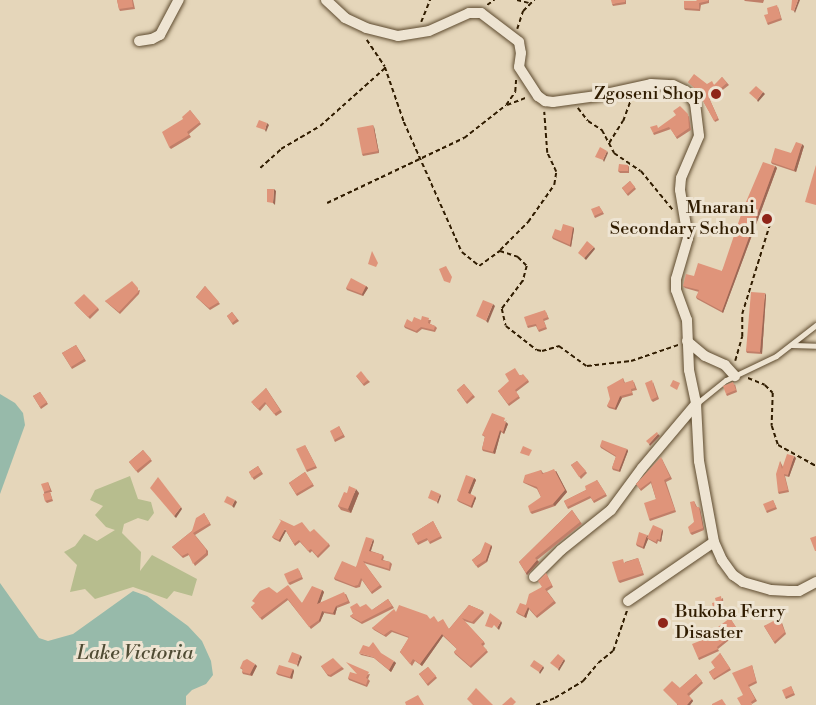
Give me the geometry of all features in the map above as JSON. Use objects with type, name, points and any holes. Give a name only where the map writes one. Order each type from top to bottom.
[{"type":"street","points":[[139,41],[160,35],[179,0]]},
{"type":"street","points":[[326,0],[338,14],[366,28],[398,36],[412,35],[477,12],[496,21],[519,42],[521,53],[519,67],[540,101],[573,100],[661,83],[680,87],[695,103],[699,121],[699,136],[681,178],[680,189],[688,238],[676,279],[676,290],[687,320],[689,370],[696,404],[699,461],[714,542],[722,560],[733,575],[743,582],[771,590],[789,591],[799,591],[816,582]]},
{"type":"street","points":[[687,341],[699,352],[732,372]]},
{"type":"street","points":[[534,577],[561,550],[611,510],[642,468],[696,404]]},
{"type":"street","points":[[628,601],[714,542]]},
{"type":"lane","points":[[696,404],[732,372],[762,364],[792,345],[816,325]]},
{"type":"lane","points":[[792,345],[816,346]]},
{"type":"path","points":[[412,35],[426,13],[430,0]]},
{"type":"path","points":[[485,7],[494,0]]},
{"type":"path","points":[[516,0],[530,3]]},
{"type":"path","points":[[519,42],[519,20],[534,0]]},
{"type":"path","points":[[327,202],[375,178],[423,159],[464,138],[506,105],[528,96],[540,101],[547,153],[556,172],[554,185],[528,222],[500,251],[479,266],[467,258],[456,242],[423,159],[404,122],[385,67],[365,37]]},
{"type":"path","points":[[260,168],[281,149],[320,126],[385,67]]},
{"type":"path","points":[[506,105],[515,92],[519,67]]},
{"type":"path","points":[[608,144],[623,121],[636,88]]},
{"type":"path","points":[[573,100],[588,121],[602,130],[614,153],[641,171],[676,213]]},
{"type":"path","points":[[772,217],[742,314],[740,350],[732,372],[756,380],[773,393],[772,426],[778,445],[816,466]]},
{"type":"path","points":[[500,251],[518,257],[527,266],[523,281],[502,309],[502,318],[506,326],[537,350],[542,351],[559,346],[582,364],[594,366],[650,356],[687,341]]},
{"type":"path","points":[[536,705],[555,698],[583,681],[598,663],[613,651],[626,620],[628,601]]},
{"type":"shaded area","points":[[130,476],[138,499],[151,502],[154,513],[148,521],[138,518],[124,524],[122,533],[141,552],[140,571],[152,555],[197,579],[192,596],[174,591],[167,599],[133,587],[95,599],[85,589],[70,592],[77,565],[64,552],[75,546],[84,534],[97,541],[115,530],[106,527],[95,515],[103,506],[90,500],[95,490]]},
{"type":"water","points":[[0,394],[15,403],[23,413],[25,425],[0,494]]},
{"type":"water","name":"Lake Victoria","points":[[0,583],[39,638],[48,641],[73,634],[133,591],[147,596],[188,626],[202,641],[211,661],[213,675],[206,684],[192,690],[186,696],[186,705],[0,705]]},
{"type":"building","points":[[117,0],[132,0],[133,7],[119,9]]},
{"type":"building","points":[[611,0],[625,0],[625,2],[612,4]]},
{"type":"building","points":[[792,0],[798,0],[794,11],[791,10]]},
{"type":"building","points":[[684,1],[708,1],[699,3],[699,9],[684,8]]},
{"type":"building","points":[[777,5],[781,18],[767,23],[764,15],[768,14],[767,8]]},
{"type":"building","points":[[694,74],[707,84],[712,81],[714,85],[722,77],[727,83],[709,98],[718,118],[714,121],[702,99],[705,97],[688,82]]},
{"type":"building","points":[[756,86],[763,92],[757,100],[749,93]]},
{"type":"building","points":[[680,106],[688,114],[689,128],[676,137],[669,127],[653,133],[650,127],[657,125],[658,128],[676,115],[673,111]]},
{"type":"building","points":[[190,110],[200,122],[187,132],[189,135],[169,147],[162,132],[183,119],[182,117]]},
{"type":"building","points":[[259,120],[267,123],[265,130],[256,127]]},
{"type":"building","points":[[373,125],[378,151],[362,154],[357,128]]},
{"type":"building","points":[[796,142],[802,144],[794,170],[771,162],[775,148],[791,153]]},
{"type":"building","points":[[600,147],[607,151],[603,160],[595,157]]},
{"type":"building","points":[[763,162],[775,166],[722,311],[696,297],[699,290],[683,286],[686,274],[694,276],[698,263],[722,271],[743,209]]},
{"type":"building","points":[[619,164],[628,165],[628,171],[618,171]]},
{"type":"building","points":[[816,165],[816,205],[805,202]]},
{"type":"building","points":[[630,181],[635,187],[627,194],[622,188]]},
{"type":"building","points":[[267,189],[274,189],[273,203],[267,202]]},
{"type":"building","points":[[599,206],[603,212],[594,216],[591,209]]},
{"type":"building","points":[[563,224],[573,227],[570,245],[552,237],[555,229],[561,231]]},
{"type":"building","points":[[587,241],[594,247],[584,258],[578,253]]},
{"type":"building","points":[[372,251],[378,263],[376,267],[368,264]]},
{"type":"building","points":[[446,266],[452,277],[450,283],[444,281],[439,269]]},
{"type":"building","points":[[351,278],[366,286],[362,294],[346,288]]},
{"type":"building","points":[[132,281],[138,288],[138,292],[119,312],[105,301]]},
{"type":"building","points":[[205,286],[219,302],[209,308],[196,297]]},
{"type":"building","points":[[751,292],[765,293],[760,352],[746,351]]},
{"type":"building","points":[[84,294],[98,308],[88,317],[74,303]]},
{"type":"building","points":[[483,300],[493,304],[486,321],[476,316]]},
{"type":"building","points":[[545,310],[548,317],[543,319],[546,327],[538,330],[536,324],[527,326],[524,317]]},
{"type":"building","points":[[232,312],[237,319],[232,323],[227,316]]},
{"type":"building","points":[[422,316],[429,318],[428,323],[435,326],[434,330],[421,327],[416,331],[404,326],[407,319],[412,322],[414,317],[421,320]]},
{"type":"building","points":[[76,345],[84,359],[71,367],[62,353]]},
{"type":"building","points":[[515,368],[520,376],[523,374],[528,380],[515,390],[519,396],[508,404],[498,391],[509,381],[505,374]]},
{"type":"building","points":[[361,371],[368,380],[363,384],[356,376]]},
{"type":"building","points":[[623,378],[624,383],[633,380],[635,388],[631,389],[632,393],[620,396],[615,408],[607,406],[610,399],[607,387]]},
{"type":"building","points":[[652,380],[657,397],[651,400],[645,383]]},
{"type":"building","points":[[673,380],[680,383],[677,390],[670,386]]},
{"type":"building","points":[[733,382],[736,390],[726,394],[723,386]]},
{"type":"building","points":[[464,384],[473,395],[466,402],[457,390]]},
{"type":"building","points":[[266,388],[280,410],[274,414],[265,402],[258,409],[251,402]]},
{"type":"building","points":[[40,392],[47,402],[40,407],[33,396]]},
{"type":"building","points":[[492,413],[505,418],[506,422],[503,432],[500,430],[493,452],[482,449],[485,436],[482,435]]},
{"type":"building","points":[[339,426],[343,435],[334,440],[330,431]]},
{"type":"building","points":[[657,432],[658,434],[649,444],[646,441]]},
{"type":"building","points":[[602,440],[627,449],[619,470],[612,468],[616,456],[600,446]]},
{"type":"building","points":[[305,445],[316,466],[306,470],[296,449]]},
{"type":"building","points":[[523,446],[532,450],[529,456],[520,453]]},
{"type":"building","points":[[143,450],[151,459],[136,471],[129,462]]},
{"type":"building","points":[[787,454],[794,456],[788,475],[784,474],[788,490],[778,492],[776,474],[780,461],[782,469]]},
{"type":"building","points":[[661,457],[670,477],[664,480],[675,510],[649,519],[644,503],[656,499],[651,481],[640,489],[636,484]]},
{"type":"building","points":[[577,461],[586,471],[579,477],[571,465]]},
{"type":"building","points":[[258,466],[261,472],[252,478],[249,472]]},
{"type":"building","points":[[554,469],[565,490],[553,504],[530,512],[528,506],[541,497],[537,487],[523,482],[525,475],[541,470],[542,474]]},
{"type":"building","points":[[305,472],[313,484],[296,494],[289,483]]},
{"type":"building","points":[[466,475],[474,478],[468,493],[475,496],[471,506],[457,500]]},
{"type":"building","points":[[158,477],[181,507],[174,516],[150,488]]},
{"type":"building","points":[[597,480],[606,494],[593,501],[590,496],[567,507],[564,501],[586,490],[585,486]]},
{"type":"building","points":[[48,482],[50,490],[44,492],[41,484]]},
{"type":"building","points":[[349,486],[356,489],[348,509],[338,506]]},
{"type":"building","points":[[431,490],[440,494],[437,502],[428,498]]},
{"type":"building","points":[[50,492],[52,499],[45,501],[43,494]]},
{"type":"building","points":[[227,496],[235,500],[232,506],[224,502]]},
{"type":"building","points":[[773,500],[776,507],[766,511],[763,504]]},
{"type":"building","points":[[694,501],[696,507],[699,507],[703,528],[690,533],[688,527],[694,522],[690,502]]},
{"type":"building","points":[[572,510],[580,522],[535,558],[537,560],[526,573],[519,562]]},
{"type":"building","points":[[204,513],[210,523],[193,533],[206,549],[206,553],[193,564],[188,553],[182,556],[172,547],[192,531],[196,518]]},
{"type":"building","points":[[279,519],[294,526],[302,522],[310,532],[314,529],[329,544],[317,556],[311,549],[308,551],[299,540],[294,544],[285,529],[279,540],[272,537],[281,521]]},
{"type":"building","points":[[433,521],[441,536],[429,542],[427,538],[416,543],[412,534]]},
{"type":"building","points":[[653,525],[662,529],[660,540],[657,539],[656,542],[647,538]]},
{"type":"building","points":[[639,532],[647,535],[643,547],[636,544]]},
{"type":"building","points":[[816,536],[816,551],[815,551],[810,538]]},
{"type":"building","points":[[366,537],[373,539],[369,551],[383,555],[381,560],[390,562],[389,569],[363,561],[380,585],[371,592],[361,578],[358,585],[354,586],[334,578],[342,561],[356,567]]},
{"type":"building","points":[[485,542],[491,545],[486,560],[476,566],[472,560],[480,554]]},
{"type":"building","points":[[638,558],[643,573],[618,581],[612,562],[623,559],[624,563]]},
{"type":"building","points":[[298,568],[302,577],[288,583],[284,574]]},
{"type":"building","points":[[546,573],[552,585],[545,589],[554,601],[536,616],[528,607],[524,616],[516,612],[520,603],[526,605],[529,594],[542,587],[538,581]]},
{"type":"building","points":[[288,585],[302,603],[312,586],[322,590],[317,604],[344,592],[348,601],[336,606],[333,613],[322,611],[319,620],[309,627],[287,598],[260,618],[251,607],[255,603],[252,601],[260,591],[269,587],[277,593]]},
{"type":"building","points":[[721,596],[723,610],[714,612],[712,603],[716,602],[715,598]]},
{"type":"building","points":[[388,599],[392,606],[361,622],[350,616],[353,614],[350,607],[357,603],[360,607],[366,604],[372,610]]},
{"type":"building","points":[[399,605],[427,615],[430,619],[434,616],[438,622],[443,619],[449,629],[469,605],[483,611],[472,622],[462,618],[484,642],[481,644],[487,650],[470,666],[454,652],[457,649],[442,634],[420,664],[413,659],[410,664],[400,652],[409,637],[391,630],[384,635],[372,628],[394,609],[396,612]]},
{"type":"building","points":[[490,613],[501,621],[497,628],[494,625],[492,628],[485,626]]},
{"type":"building","points":[[730,618],[738,630],[717,647],[718,649],[698,658],[692,644],[717,634],[714,630]]},
{"type":"building","points":[[779,618],[785,632],[774,642],[764,626]]},
{"type":"building","points":[[373,642],[381,653],[394,661],[389,670],[373,657],[359,653],[363,645],[369,647]]},
{"type":"building","points":[[292,652],[300,655],[297,665],[288,662]]},
{"type":"building","points":[[720,653],[730,668],[713,679],[709,672],[715,668],[711,662]]},
{"type":"building","points":[[558,654],[564,659],[558,669],[550,663]]},
{"type":"building","points":[[333,658],[342,667],[330,675],[321,666]]},
{"type":"building","points":[[247,659],[255,664],[250,674],[242,672],[243,669],[240,668],[243,661]]},
{"type":"building","points":[[534,660],[543,666],[539,672],[530,666]]},
{"type":"building","points":[[346,662],[369,672],[366,685],[348,678],[350,672],[357,674]]},
{"type":"building","points":[[279,665],[293,669],[290,677],[276,673]]},
{"type":"building","points":[[752,665],[756,681],[748,685],[755,699],[751,702],[752,705],[741,705],[737,698],[743,695],[732,673]]},
{"type":"building","points":[[428,667],[436,676],[427,684],[419,674]]},
{"type":"building","points":[[696,674],[702,681],[687,694],[692,699],[687,705],[678,705],[663,690],[672,681],[680,688]]},
{"type":"building","points":[[791,686],[794,693],[785,697],[782,690]]},
{"type":"building","points":[[476,688],[493,705],[473,705],[467,699]]},
{"type":"building","points":[[418,695],[424,705],[406,705],[405,702]]},
{"type":"building","points":[[511,697],[516,702],[513,705],[502,705]]},
{"type":"building","points":[[722,699],[726,705],[712,705],[712,704]]},
{"type":"place","name":"Zgoseni Shop","points":[[716,94]]},
{"type":"place","name":"Mnarani Secondary School","points":[[767,219]]},
{"type":"place","name":"Bukoba Ferry Disaster","points":[[663,623]]}]
